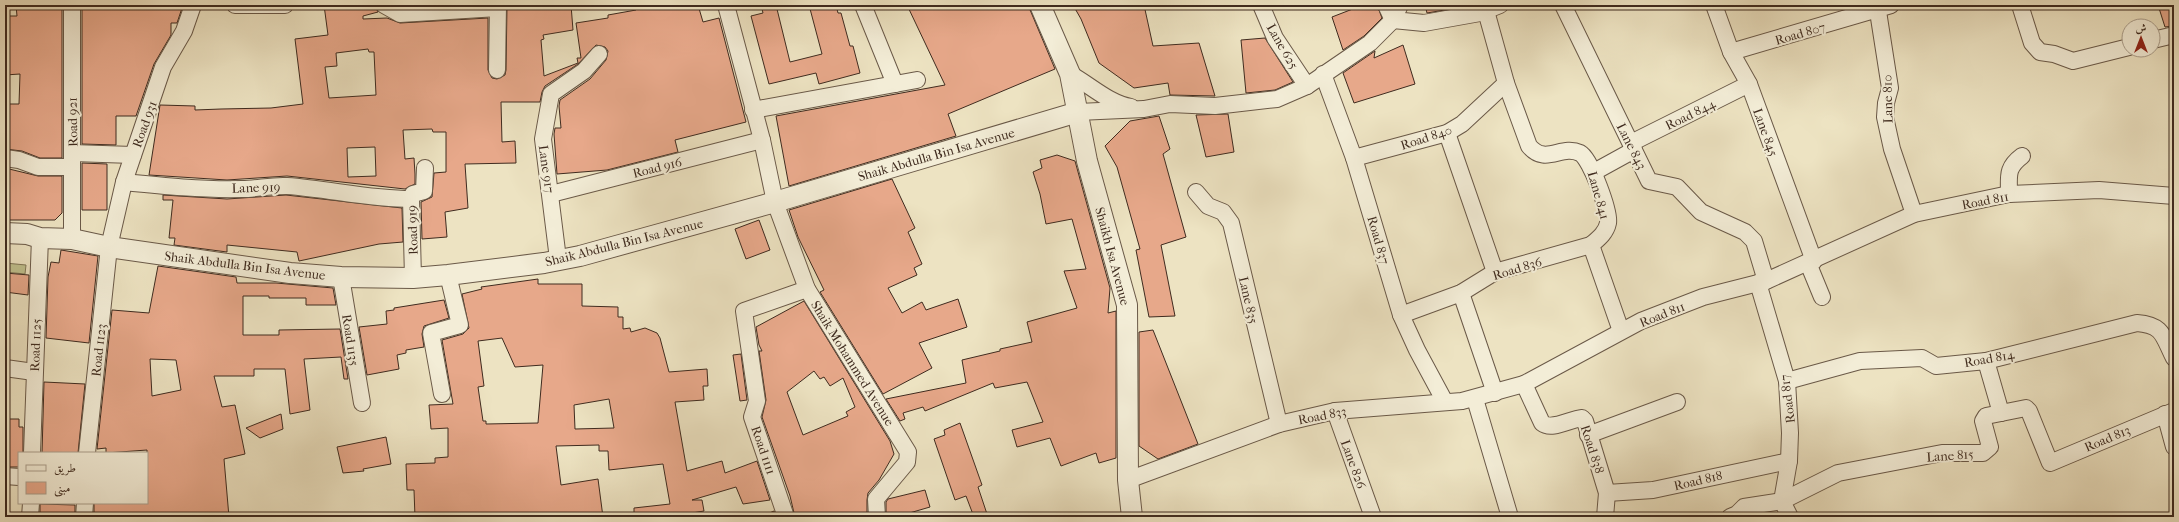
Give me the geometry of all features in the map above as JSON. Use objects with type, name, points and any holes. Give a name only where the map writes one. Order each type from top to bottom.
[{"type":"street","name":"Road 921","points":[[72,5],[72,239]]},
{"type":"street","name":"Road 931","points":[[110,247],[124,182],[133,155],[164,67],[184,31],[193,5]]},
{"type":"street","points":[[235,5],[285,5]]},
{"type":"street","points":[[384,5],[400,14],[498,6],[497,70]]},
{"type":"street","points":[[726,5],[762,140],[775,202]]},
{"type":"street","points":[[863,5],[895,84]]},
{"type":"street","name":"Shaikh Isa Avenue","points":[[1040,5],[1070,74],[1087,161],[1127,305],[1128,480],[1132,517]]},
{"type":"street","name":"Lane 625","points":[[1261,5],[1275,38],[1307,86]]},
{"type":"street","points":[[1386,5],[1392,20]]},
{"type":"street","points":[[1078,112],[1144,109],[1170,104],[1215,106],[1277,99],[1307,86],[1370,43],[1392,20],[1400,5]]},
{"type":"street","name":"Lane 843","points":[[1563,5],[1649,181],[1677,187],[1701,212],[1745,232],[1754,241],[1762,282]]},
{"type":"street","name":"Lane 845","points":[[1714,5],[1731,52],[1748,84],[1811,262]]},
{"type":"street","points":[[2020,5],[2032,43],[2040,52],[2054,54],[2073,61],[2121,48]]},
{"type":"street","name":"Road 807","points":[[1731,52],[1883,6]]},
{"type":"street","name":"Lane 810","points":[[1883,6],[1890,88],[1886,103],[1885,117],[1892,149],[1914,214]]},
{"type":"street","points":[[1392,20],[1424,23],[1493,8]]},
{"type":"street","name":"Lane 841","points":[[1493,8],[1506,83],[1529,146],[1535,153],[1542,155],[1569,151],[1579,153],[1587,158],[1594,172],[1608,222],[1603,234],[1591,245]]},
{"type":"street","points":[[2161,38],[2174,35]]},
{"type":"street","name":"Lane 917","points":[[558,260],[543,139],[551,94],[584,71],[599,54]]},
{"type":"street","points":[[1070,74],[1090,85],[1106,98],[1125,106],[1144,109]]},
{"type":"street","name":"Road 837","points":[[1323,74],[1354,158],[1402,315],[1417,350],[1445,402]]},
{"type":"street","points":[[753,110],[917,80]]},
{"type":"street","name":"Road 840","points":[[1354,158],[1447,133],[1462,124],[1506,83]]},
{"type":"street","name":"Road 844","points":[[1594,172],[1632,146],[1748,84]]},
{"type":"street","name":"Shaik Abdulla Bin Isa Avenue","points":[[5,233],[27,234],[40,238],[72,239],[110,247],[290,273],[341,277],[413,278],[448,275],[580,256],[775,202],[1078,112]]},
{"type":"street","points":[[1447,133],[1495,272]]},
{"type":"street","name":"Road 916","points":[[551,194],[762,140]]},
{"type":"street","points":[[5,158],[19,160],[38,167],[72,160],[133,155]]},
{"type":"street","points":[[2009,194],[2010,169],[2012,163],[2022,156]]},
{"type":"street","name":"Road 919","points":[[413,278],[411,199],[413,194],[424,191],[425,168]]},
{"type":"street","name":"Lane 919","points":[[124,182],[170,186],[243,189],[270,185],[288,186],[384,199],[411,199]]},
{"type":"street","name":"Road 811","points":[[1524,384],[1621,331],[1703,297],[1762,282],[1811,262],[1914,214],[2009,194],[2099,190],[2174,196]]},
{"type":"street","name":"Lane 835","points":[[1196,192],[1208,206],[1223,212],[1231,223],[1279,424]]},
{"type":"street","name":"Shaik Mohammed Avenue","points":[[775,202],[807,289],[908,452],[907,462],[876,499],[877,517]]},
{"type":"street","name":"Shaik Abdulla Bin Isa Avenue","points":[[5,244],[27,242],[40,238]]},
{"type":"street","name":"Road 1125","points":[[32,452],[40,238]]},
{"type":"street","points":[[1591,245],[1621,331]]},
{"type":"street","name":"Road 836","points":[[1402,315],[1461,293],[1495,272],[1591,245]]},
{"type":"street","name":"Road 1123","points":[[87,452],[110,247]]},
{"type":"street","points":[[1811,262],[1822,297]]},
{"type":"street","points":[[442,394],[431,333],[460,325],[448,275]]},
{"type":"street","name":"Road 1135","points":[[341,277],[362,403]]},
{"type":"street","name":"Road 817","points":[[1762,282],[1787,381],[1790,432],[1789,461],[1782,501]]},
{"type":"street","name":"Road 1111","points":[[786,517],[752,417],[757,401],[744,311],[807,289]]},
{"type":"street","points":[[1461,293],[1495,394]]},
{"type":"street","name":"Road 814","points":[[1787,381],[1860,361],[1922,358],[1936,366],[1986,361],[2137,323],[2151,324],[2158,328],[2174,358]]},
{"type":"street","points":[[1986,361],[2001,413]]},
{"type":"street","points":[[5,368],[34,372]]},
{"type":"street","name":"Road 833","points":[[1128,480],[1279,424],[1335,411],[1475,399],[1524,384]]},
{"type":"street","name":"Road 838","points":[[1524,384],[1542,422],[1545,425],[1550,426],[1582,418],[1607,493]]},
{"type":"street","points":[[1475,399],[1510,517]]},
{"type":"street","points":[[1588,435],[1677,402]]},
{"type":"street","name":"Lane 815","points":[[1782,501],[1838,473],[1942,453],[1983,453],[1990,447],[1984,418],[2026,408],[2029,411],[2050,463]]},
{"type":"street","name":"Lane 826","points":[[1335,411],[1373,517]]},
{"type":"street","name":"Road 813","points":[[2050,463],[2170,412],[2174,447]]},
{"type":"street","name":"Road 818","points":[[1607,493],[1653,490],[1789,461]]},
{"type":"street","points":[[5,476],[18,477]]},
{"type":"street","points":[[1605,517],[1607,493]]},
{"type":"street","points":[[1730,517],[1738,514],[1744,507],[1782,501],[1790,517]]},
{"type":"street","points":[[30,517],[31,504]]},
{"type":"street","points":[[84,517],[85,504]]},
{"type":"green space","points":[[5,263],[26,265],[25,274],[5,272]]},
{"type":"building","points":[[16,5],[62,5],[62,158],[40,158],[22,151],[5,149],[8,104],[19,104],[20,74],[5,75],[5,16],[17,16]]},
{"type":"building","points":[[183,5],[177,23],[171,23],[171,35],[154,64],[136,116],[116,116],[116,145],[82,144],[82,6]]},
{"type":"building","points":[[324,5],[375,5],[378,12],[363,16],[363,19],[387,18],[400,23],[488,18],[488,70],[492,78],[497,79],[505,75],[506,70],[507,5],[571,5],[573,30],[543,35],[544,39],[541,40],[544,76],[578,63],[577,58],[581,58],[576,23],[608,18],[608,15],[636,10],[635,5],[698,5],[703,22],[719,18],[746,122],[675,140],[678,152],[607,170],[557,174],[554,134],[555,128],[561,128],[559,106],[560,100],[590,79],[606,60],[608,51],[605,47],[596,45],[578,64],[545,86],[540,102],[501,102],[502,142],[515,141],[516,163],[465,164],[468,208],[445,212],[447,237],[422,239],[421,202],[432,197],[434,173],[446,172],[446,132],[433,132],[432,129],[403,130],[405,159],[414,158],[415,174],[415,184],[405,189],[287,176],[227,180],[149,175],[160,105],[195,106],[195,110],[271,108],[303,104],[295,39],[328,35]],"holes":[[[368,49],[369,52],[374,52],[376,95],[329,98],[325,67],[337,66],[336,53]],[[375,147],[376,176],[348,177],[347,148]]]},
{"type":"building","points":[[761,5],[776,5],[790,62],[822,54],[809,5],[836,5],[838,13],[841,13],[850,46],[853,46],[860,73],[819,84],[816,73],[769,84],[751,16],[763,13]]},
{"type":"building","points":[[907,5],[1028,5],[1055,69],[948,114],[956,136],[789,186],[776,116],[945,85]]},
{"type":"building","points":[[1073,5],[1144,5],[1153,46],[1199,43],[1215,96],[1170,95],[1168,83],[1134,88],[1099,63],[1081,19]]},
{"type":"building","points":[[1363,5],[1377,5],[1382,18],[1364,36],[1343,50],[1332,17]]},
{"type":"building","points":[[1425,5],[1467,5],[1468,6],[1427,13]]},
{"type":"building","points":[[2158,5],[2174,5],[2174,26],[2165,27]]},
{"type":"building","points":[[1265,38],[1293,82],[1275,90],[1246,93],[1241,40]]},
{"type":"building","points":[[1403,45],[1415,84],[1354,103],[1343,73],[1375,51],[1374,58]]},
{"type":"building","points":[[1228,114],[1234,152],[1206,157],[1196,115]]},
{"type":"building","points":[[1159,116],[1170,149],[1163,154],[1186,237],[1161,245],[1175,316],[1149,317],[1136,250],[1140,249],[1117,167],[1105,146],[1130,121]]},
{"type":"building","points":[[1057,155],[1075,161],[1110,288],[1108,313],[1116,311],[1116,458],[1099,463],[1096,453],[1061,466],[1050,438],[1017,447],[1012,430],[1043,422],[1027,382],[995,388],[993,383],[925,411],[923,407],[903,413],[905,419],[900,421],[886,399],[966,383],[962,360],[1032,342],[1027,322],[1077,308],[1064,271],[1086,269],[1072,219],[1046,224],[1040,194],[1033,172],[1042,168],[1040,160]]},
{"type":"building","points":[[82,163],[107,164],[107,210],[82,210]]},
{"type":"building","points":[[5,168],[38,176],[62,176],[62,213],[55,220],[5,220]]},
{"type":"building","points":[[892,179],[915,228],[908,232],[922,264],[914,268],[917,275],[888,288],[902,313],[922,302],[926,310],[958,299],[967,327],[919,343],[932,368],[883,394],[820,292],[824,290],[798,237],[789,210]]},
{"type":"building","points":[[163,195],[227,199],[286,195],[402,208],[403,242],[379,244],[299,261],[297,252],[227,245],[227,252],[174,245],[175,238],[169,238],[173,200],[163,200]]},
{"type":"building","points":[[759,220],[770,250],[746,259],[735,229]]},
{"type":"building","points":[[61,250],[98,256],[89,343],[46,338],[48,277],[51,262],[59,263]]},
{"type":"building","points":[[158,266],[236,277],[237,283],[276,283],[333,288],[336,305],[306,305],[306,298],[243,296],[243,335],[279,335],[279,330],[340,329],[348,379],[344,379],[341,357],[304,359],[310,410],[290,414],[285,369],[254,369],[254,376],[214,376],[222,407],[235,405],[245,454],[224,459],[229,517],[94,517],[94,504],[148,504],[147,450],[106,452],[106,448],[97,449],[112,310],[149,313]],"holes":[[[150,359],[176,360],[181,390],[152,396]]]},
{"type":"building","points":[[5,273],[29,275],[28,295],[5,292]]},
{"type":"building","points":[[538,279],[538,284],[582,284],[582,306],[618,307],[618,317],[623,317],[623,329],[630,328],[631,332],[645,328],[657,333],[660,338],[669,372],[707,369],[708,386],[703,386],[704,400],[675,402],[687,471],[722,461],[725,473],[757,461],[770,500],[743,504],[736,487],[692,500],[702,500],[704,511],[668,517],[634,517],[634,508],[670,504],[663,464],[609,470],[608,451],[599,451],[599,445],[556,446],[561,485],[598,479],[603,517],[415,517],[414,490],[407,490],[406,464],[435,463],[435,458],[448,457],[448,428],[431,429],[429,405],[453,404],[442,340],[463,334],[469,328],[462,294],[482,289],[481,287]],"holes":[[[502,338],[515,367],[543,365],[538,423],[486,424],[486,421],[483,421],[478,387],[484,386],[478,341]],[[609,399],[614,428],[575,429],[574,405]]]},
{"type":"building","points":[[444,300],[449,318],[424,326],[422,334],[424,347],[406,350],[406,353],[397,355],[399,369],[367,375],[359,327],[387,324],[386,311],[394,310],[394,308]]},
{"type":"building","points":[[804,301],[890,441],[894,454],[879,480],[868,493],[867,517],[795,517],[790,496],[762,417],[766,400],[759,351],[762,351],[759,345],[756,327]],"holes":[[[814,371],[820,379],[824,377],[830,386],[843,378],[855,407],[846,412],[848,416],[803,435],[787,392]]]},
{"type":"building","points":[[1153,330],[1198,444],[1158,459],[1139,446],[1139,332]]},
{"type":"building","points":[[741,354],[747,400],[740,401],[733,355]]},
{"type":"building","points":[[44,382],[85,384],[78,452],[42,452]]},
{"type":"building","points":[[281,414],[283,429],[260,438],[246,428]]},
{"type":"building","points":[[7,419],[19,419],[19,427],[23,427],[23,452],[18,452],[18,467],[5,467]]},
{"type":"building","points":[[960,423],[982,485],[978,487],[987,514],[978,517],[974,517],[966,496],[955,500],[934,439],[945,435],[944,430]]},
{"type":"building","points":[[386,437],[391,464],[363,469],[364,471],[343,473],[337,447]]},
{"type":"building","points":[[925,490],[930,507],[906,514],[907,517],[886,517],[886,502],[888,499]]},
{"type":"building","points":[[40,504],[75,505],[75,517],[40,517]]},
{"type":"building","points":[[774,511],[776,517],[762,517],[762,516]]}]
